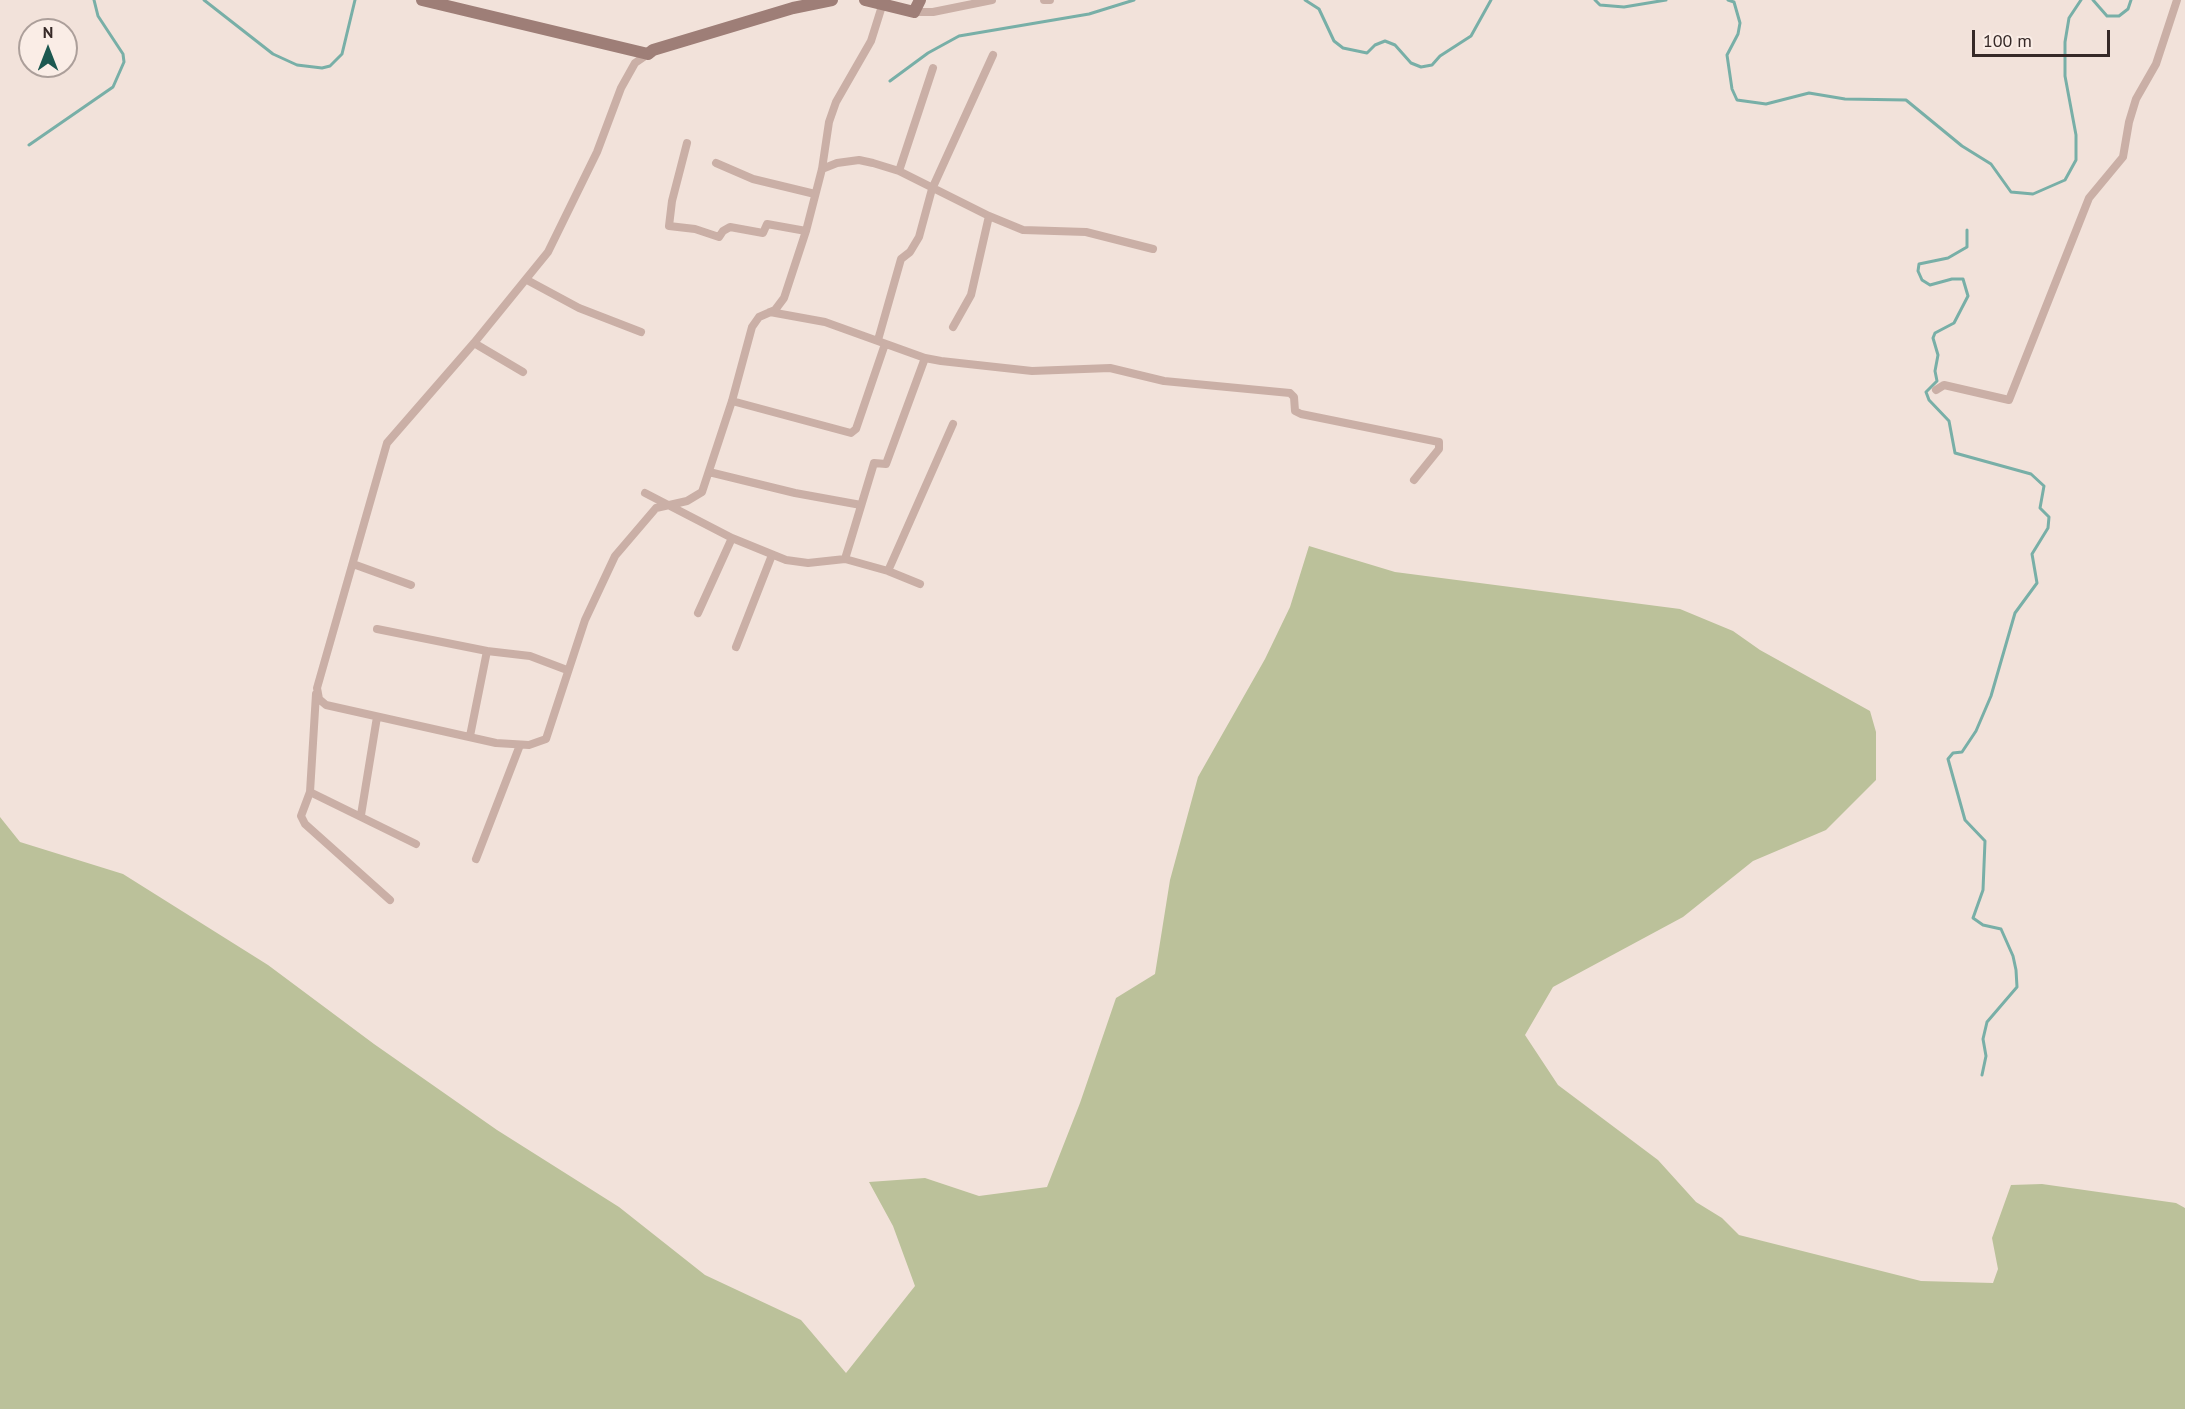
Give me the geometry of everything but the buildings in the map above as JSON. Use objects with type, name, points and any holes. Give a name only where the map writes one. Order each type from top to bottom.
[{"type":"street","points":[[422,0],[648,54]]},
{"type":"street","points":[[390,900],[305,824],[301,816],[310,792],[317,688],[387,443],[527,280],[562,228],[597,152],[621,88],[635,63],[648,54],[783,11],[832,0]]},
{"type":"street","points":[[865,0],[882,6],[917,6],[933,12],[992,0]]},
{"type":"street","points":[[1044,0],[1050,0]]},
{"type":"street","points":[[1936,390],[1944,385],[2009,400],[2089,198],[2123,157],[2129,122],[2136,99],[2156,64],[2177,0]]},
{"type":"street","points":[[317,688],[319,699],[326,705],[377,717],[496,743],[537,744],[546,739],[567,670],[596,591],[615,556],[653,511],[696,498],[702,492],[732,401],[752,327],[759,317],[771,312],[781,304],[784,298],[806,231],[822,169],[829,122],[836,102],[871,41],[882,6]]},
{"type":"street","points":[[732,401],[845,437],[856,429],[881,342],[901,259],[910,252],[919,237],[932,189],[993,55]]},
{"type":"street","points":[[899,171],[933,68]]},
{"type":"street","points":[[687,143],[672,201],[669,226],[695,229],[720,237],[723,231],[730,227],[763,233],[767,224],[806,231]]},
{"type":"street","points":[[822,169],[837,163],[859,160],[899,171],[932,189],[1023,230],[1086,232],[1153,249]]},
{"type":"street","points":[[716,164],[753,179],[815,194]]},
{"type":"street","points":[[953,327],[971,295],[989,216]]},
{"type":"street","points":[[527,280],[579,308],[641,332]]},
{"type":"street","points":[[771,312],[825,322],[925,358],[1032,371],[1110,368],[1164,381],[1290,393],[1294,397],[1295,411],[1301,414],[1439,442],[1439,449],[1414,480]]},
{"type":"street","points":[[474,344],[523,372]]},
{"type":"street","points":[[845,559],[874,463],[886,464],[925,358]]},
{"type":"street","points":[[888,571],[953,424]]},
{"type":"street","points":[[709,472],[861,505]]},
{"type":"street","points":[[645,493],[772,555],[799,563],[845,559],[888,571],[920,584]]},
{"type":"street","points":[[698,613],[732,537]]},
{"type":"street","points":[[736,647],[772,555]]},
{"type":"street","points":[[353,564],[411,585]]},
{"type":"street","points":[[377,629],[487,651],[530,656],[567,670]]},
{"type":"street","points":[[470,736],[487,651]]},
{"type":"street","points":[[361,815],[377,717]]},
{"type":"street","points":[[476,858],[520,745]]},
{"type":"street","points":[[310,792],[361,815],[416,844]]},
{"type":"green space","points":[[1309,546],[1395,572],[1680,609],[1733,631],[1760,650],[1870,711],[1876,732],[1876,780],[1826,830],[1753,861],[1683,917],[1553,987],[1525,1035],[1558,1085],[1658,1160],[1696,1202],[1722,1218],[1739,1235],[1921,1281],[1993,1283],[1998,1269],[1992,1238],[2011,1185],[2042,1184],[2176,1203],[2185,1208],[2185,1409],[0,1409],[0,817],[20,842],[123,874],[268,965],[374,1044],[497,1130],[619,1207],[705,1275],[801,1320],[846,1373],[915,1286],[893,1226],[869,1182],[925,1178],[979,1196],[1047,1187],[1080,1103],[1116,998],[1155,974],[1170,880],[1198,777],[1265,659],[1290,607]]},
{"type":"waterway","points":[[29,145],[113,87],[124,62],[123,54],[98,16],[94,0]]},
{"type":"waterway","points":[[204,0],[273,54],[297,65],[322,68],[330,66],[342,54],[355,0]]},
{"type":"waterway","points":[[890,81],[928,53],[959,36],[1089,14],[1134,0]]},
{"type":"waterway","points":[[1305,0],[1319,9],[1334,41],[1343,48],[1367,53],[1375,45],[1385,41],[1395,45],[1411,63],[1421,67],[1432,65],[1440,56],[1471,36],[1491,0]]},
{"type":"waterway","points":[[1595,0],[1600,5],[1624,7],[1666,0]]},
{"type":"waterway","points":[[1728,0],[1734,2],[1740,23],[1738,34],[1727,55],[1732,89],[1737,100],[1766,104],[1809,93],[1845,99],[1906,100],[1962,146],[1991,164],[2011,192],[2033,194],[2065,180],[2076,160],[2076,135],[2065,76],[2065,42],[2069,18],[2081,0]]},
{"type":"waterway","points":[[2093,0],[2107,16],[2119,16],[2128,9],[2131,0]]},
{"type":"waterway","points":[[1967,230],[1967,247],[1948,258],[1919,264],[1918,271],[1922,280],[1930,285],[1952,279],[1963,279],[1968,296],[1954,323],[1935,333],[1933,338],[1938,355],[1935,371],[1937,381],[1926,392],[1929,400],[1949,421],[1955,453],[2031,474],[2044,486],[2040,508],[2049,517],[2048,528],[2032,554],[2037,583],[2015,613],[1991,696],[1976,731],[1962,752],[1953,753],[1948,759],[1965,820],[1985,841],[1983,890],[1973,918],[1983,925],[2001,929],[2013,956],[2016,970],[2017,987],[1987,1022],[1983,1039],[1986,1056],[1982,1075]]}]
